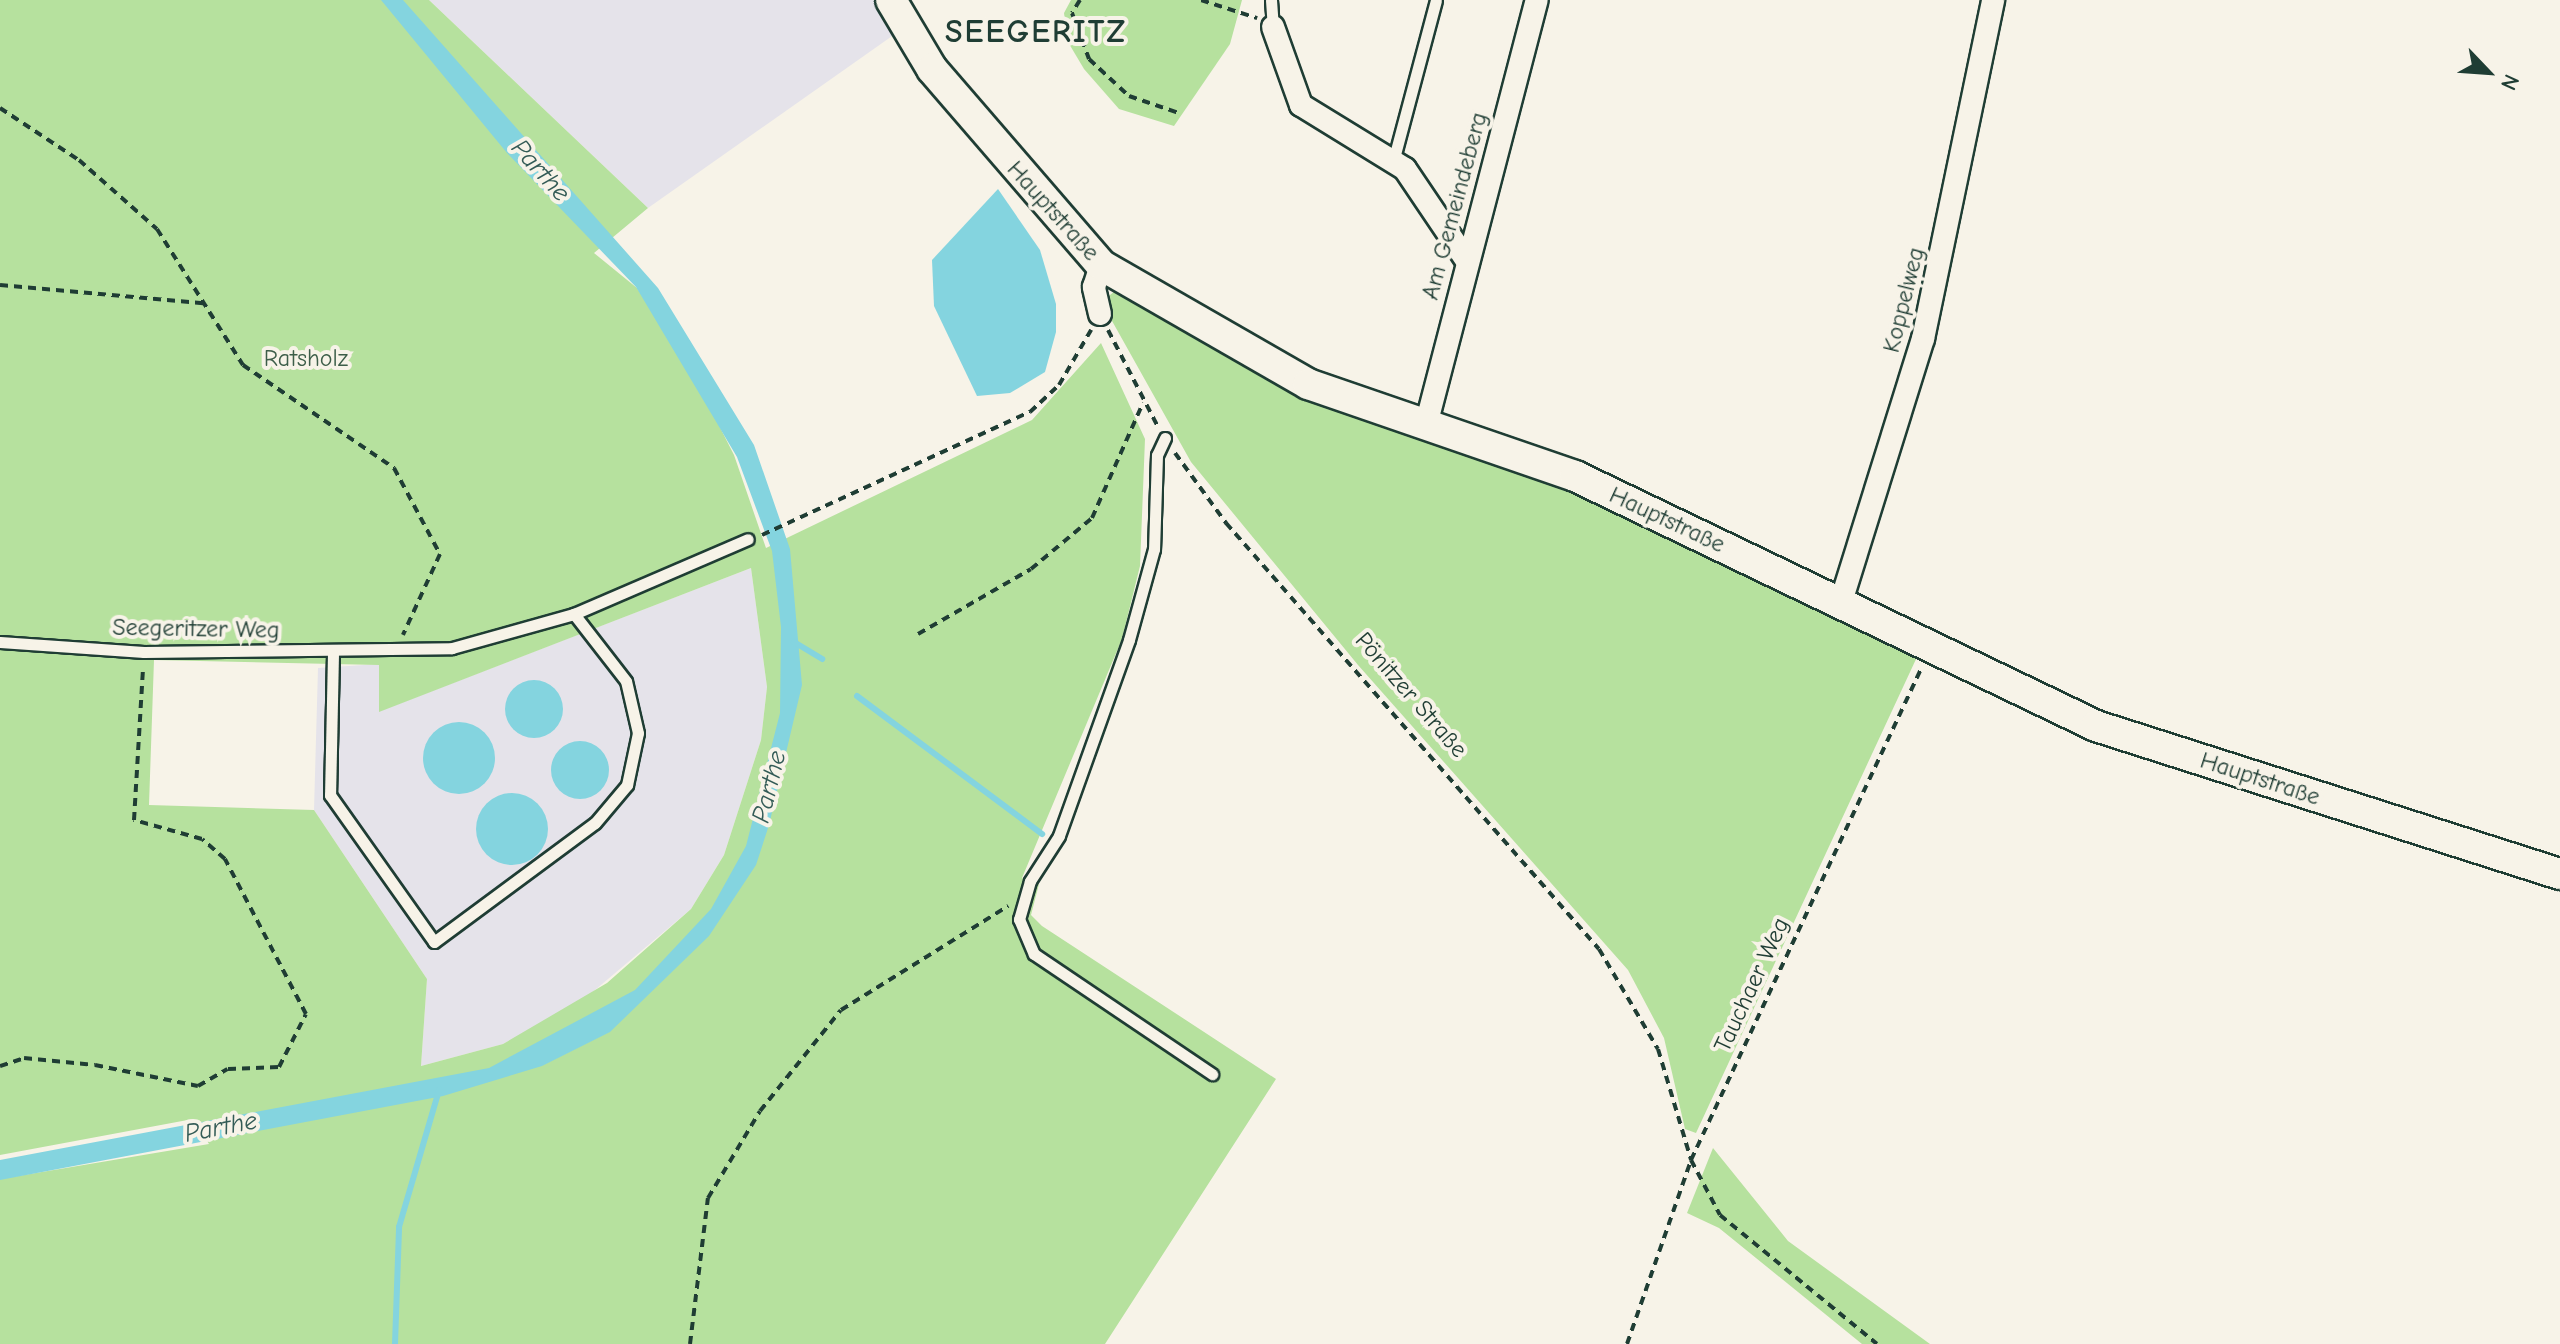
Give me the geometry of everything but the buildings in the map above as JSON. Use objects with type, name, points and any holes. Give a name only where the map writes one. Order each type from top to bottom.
[{"type":"street","name":"Hauptstraße","points":[[891,0],[932,69],[1101,265],[1308,384],[1575,476],[1931,650],[2096,726],[2560,874]]},
{"type":"street","name":"Am Gemeindeberg","points":[[1426,425],[1537,0]]},
{"type":"street","name":"Koppelweg","points":[[1840,605],[1923,339],[1993,0]]},
{"type":"street","points":[[1273,27],[1301,105],[1394,158],[1467,261]]},
{"type":"street","points":[[1100,314],[1094,287],[1101,265]]},
{"type":"lane","points":[[1271,0],[1273,27]]},
{"type":"lane","points":[[1394,158],[1436,0]]},
{"type":"lane","points":[[1165,438],[1157,455],[1154,549],[1129,640],[1059,836],[1021,901],[1023,936],[1034,954],[1212,1074]]},
{"type":"lane","name":"Seegeritzer Weg","points":[[0,642],[144,652],[391,654],[452,648],[574,614],[748,539]]},
{"type":"lane","points":[[333,654],[330,795],[434,942],[595,823],[627,785],[638,733],[626,681],[574,614]]},
{"type":"path","points":[[1080,0],[1072,13],[1089,59],[1129,96],[1179,113]]},
{"type":"path","points":[[1201,0],[1273,27]]},
{"type":"path","points":[[0,108],[79,160],[157,229],[243,365],[394,468],[421,509],[440,554],[391,654]]},
{"type":"path","points":[[0,285],[203,303]]},
{"type":"path","points":[[748,539],[796,524],[1030,412],[1059,385],[1100,314]]},
{"type":"path","name":"Pönitzer Straße","points":[[1100,314],[1143,403],[1226,523],[1599,949],[1658,1049],[1691,1160],[1720,1215],[1877,1344]]},
{"type":"path","points":[[918,634],[1031,569],[1092,518],[1143,403]]},
{"type":"path","name":"Tauchaer Weg","points":[[1627,1344],[1691,1160],[1931,650]]},
{"type":"path","points":[[0,1066],[24,1058],[95,1065],[198,1086],[228,1069],[279,1067],[306,1014],[225,859],[202,839],[134,820],[144,652]]},
{"type":"path","points":[[690,1344],[708,1198],[760,1111],[841,1010],[986,913],[1021,901]]},
{"type":"shaded area","points":[[429,0],[876,0],[895,34],[648,208]]},
{"type":"shaded area","points":[[751,568],[767,687],[761,740],[724,855],[691,909],[576,1006],[503,1044],[421,1066],[427,979],[314,810],[318,668],[379,664],[380,711]]},
{"type":"green space","name":"Ratsholz","points":[[0,0],[429,0],[648,208],[594,253],[637,288],[698,384],[734,455],[766,548],[1032,420],[1101,343],[1145,439],[1140,566],[1122,639],[1022,878],[1039,884],[1031,915],[1042,926],[1276,1079],[1105,1344],[0,1344],[0,1179],[209,1144],[193,1119],[0,1155]],"holes":[[[751,568],[767,687],[761,740],[724,855],[691,909],[607,983],[503,1044],[421,1066],[427,979],[314,810],[149,805],[154,660],[379,665],[379,712]]]},
{"type":"green space","points":[[1071,0],[1242,0],[1230,44],[1174,126],[1119,109],[1084,69],[1068,42],[1064,13]]},
{"type":"green space","points":[[1115,291],[1556,480],[1917,657],[1696,1133],[1685,1129],[1664,1038],[1628,970],[1358,665],[1191,462],[1107,312],[1105,299]]},
{"type":"green space","points":[[1713,1148],[1788,1241],[1930,1344],[1862,1344],[1719,1228],[1687,1213]]},
{"type":"water","name":"Parthe","points":[[381,0],[403,0],[658,288],[754,445],[790,549],[802,685],[769,825],[756,865],[709,936],[610,1032],[542,1066],[443,1096],[0,1180],[0,1160],[489,1068],[635,990],[711,909],[746,846],[780,713],[781,627],[772,551],[737,457],[636,287],[507,153]]},
{"type":"water","points":[[998,189],[1040,250],[1056,304],[1056,332],[1045,372],[1010,393],[977,396],[934,306],[932,260]]},
{"type":"water","points":[[534,680],[555,688],[563,709],[555,730],[534,738],[513,730],[505,709],[513,688]]},
{"type":"water","points":[[466,722],[485,732],[493,744],[493,772],[485,784],[473,792],[452,794],[433,784],[425,772],[423,751],[433,732],[445,724]]},
{"type":"water","points":[[580,741],[601,749],[609,770],[601,791],[580,799],[559,791],[551,770],[559,749]]},
{"type":"water","points":[[519,793],[538,803],[546,815],[546,843],[538,855],[526,863],[505,865],[486,855],[478,843],[476,822],[486,803],[498,795]]},
{"type":"waterway","points":[[794,642],[822,659]]},
{"type":"waterway","points":[[857,696],[1042,834]]},
{"type":"waterway","points":[[395,1344],[399,1227],[439,1090]]},
{"type":"district","name":"SEEGERITZ","points":[[1036,32]]}]
